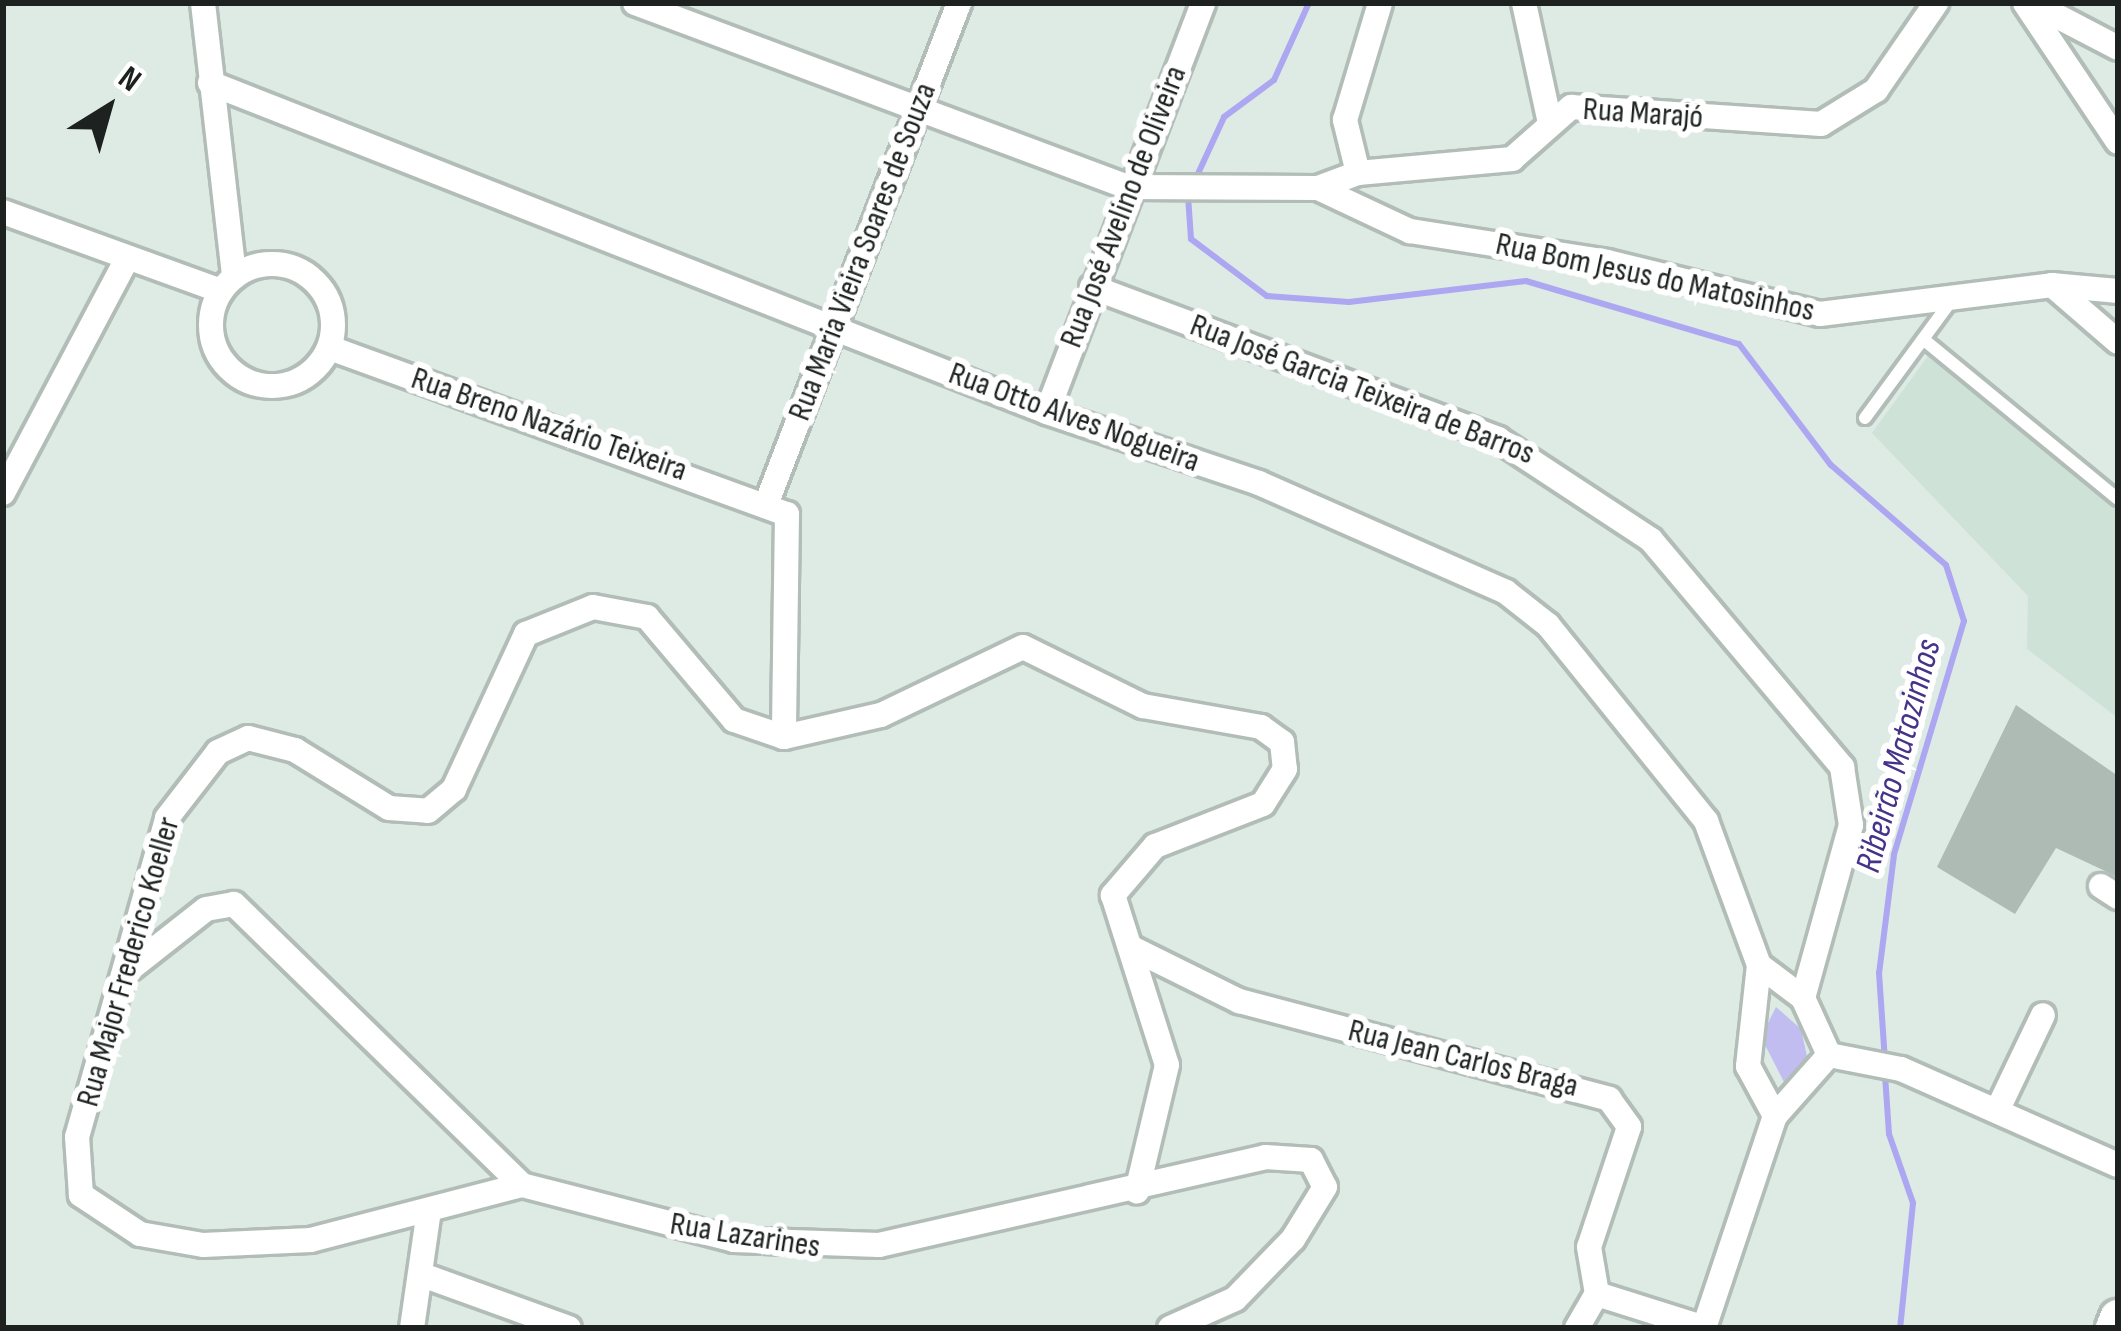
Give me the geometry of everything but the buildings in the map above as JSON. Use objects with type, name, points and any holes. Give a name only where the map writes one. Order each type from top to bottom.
[{"type":"main road","points":[[2114,1328],[2118,1318]]},
{"type":"street","points":[[3,212],[126,261],[227,284],[272,263],[310,276],[332,308],[330,348],[303,379],[244,380],[211,330],[227,284],[203,3]]},
{"type":"street","name":"Rua Bom Jesus do Matosinhos","points":[[635,3],[916,116],[1128,188],[1318,188],[1410,231],[1607,262],[1820,314],[2052,285],[2118,292]]},
{"type":"street","name":"Rua Maria Vieira Soares de Souza","points":[[767,502],[959,3]]},
{"type":"street","name":"Rua José Avelino de Oliveira","points":[[1047,412],[1128,188],[1202,3]]},
{"type":"street","points":[[1358,173],[1345,120],[1380,3]]},
{"type":"street","points":[[1524,3],[1549,119]]},
{"type":"street","name":"Rua Marajó","points":[[1318,188],[1358,173],[1479,169],[1512,159],[1549,119],[1594,105],[1821,124],[1876,90],[1936,3]]},
{"type":"street","points":[[2028,3],[2118,49]]},
{"type":"street","points":[[2028,3],[2118,142]]},
{"type":"street","name":"Rua Otto Alves Nogueira","points":[[210,83],[1047,412],[1278,490],[1506,592],[1548,625],[1706,820],[1759,965]]},
{"type":"street","points":[[3,493],[126,261]]},
{"type":"street","points":[[2052,285],[2118,342]]},
{"type":"street","name":"Rua José Garcia Teixeira de Barros","points":[[1092,287],[1498,439],[1651,540],[1842,767],[1850,826],[1803,998]]},
{"type":"street","name":"Rua Breno Nazário Teixeira","points":[[330,348],[767,502]]},
{"type":"street","points":[[767,502],[793,531],[784,737],[881,715],[1023,647],[1143,706],[1273,733],[1285,769],[1263,804],[1154,846],[1120,876],[1122,941],[1147,986],[1167,1064],[1137,1191]]},
{"type":"street","name":"Rua Major Frederico Koeller","points":[[522,1185],[311,1240],[202,1245],[140,1234],[81,1195],[74,1159],[131,968],[159,838],[218,752],[248,738],[280,743],[389,808],[428,811],[454,789],[509,656],[566,613],[647,617],[746,731],[784,737]]},
{"type":"street","name":"Rua Lazarines","points":[[131,968],[206,909],[234,904],[522,1185],[734,1240],[838,1250],[1137,1191],[1292,1154],[1324,1173],[1319,1205],[1261,1277],[1170,1328]]},
{"type":"street","name":"Rua Jean Carlos Braga","points":[[1122,941],[1239,1000],[1609,1099],[1629,1127],[1589,1246],[1597,1294]]},
{"type":"street","points":[[1759,965],[1803,998],[1829,1055]]},
{"type":"street","points":[[1759,965],[1748,1066],[1775,1116]]},
{"type":"street","points":[[1997,1112],[2043,1015]]},
{"type":"street","points":[[1577,1328],[1597,1294],[1704,1328],[1775,1116],[1829,1055]]},
{"type":"street","points":[[1829,1055],[1901,1069],[2118,1166]]},
{"type":"street","points":[[412,1328],[425,1276],[429,1210]]},
{"type":"street","points":[[425,1276],[568,1328]]},
{"type":"lane","points":[[1865,418],[1952,300]]},
{"type":"lane","points":[[1923,339],[2118,499]]},
{"type":"shaded area","points":[[1928,356],[2118,509],[2118,718],[2027,649],[2028,596],[1872,433]]},
{"type":"shaded area","points":[[1776,1007],[1801,1029],[1808,1061],[1798,1080],[1784,1082],[1761,1037]]},
{"type":"waterway","name":"Ribeirão Matozinhos","points":[[1196,178],[1224,117],[1274,80],[1309,3]]},
{"type":"waterway","name":"Ribeirão Matozinhos","points":[[1188,196],[1191,239],[1267,296],[1349,302],[1526,281],[1739,344],[1831,465],[1946,565],[1964,621],[1894,855],[1879,973],[1885,1061]]},
{"type":"waterway","name":"Ribeirão Matozinhos","points":[[1885,1075],[1889,1134],[1913,1203],[1900,1328]]}]
